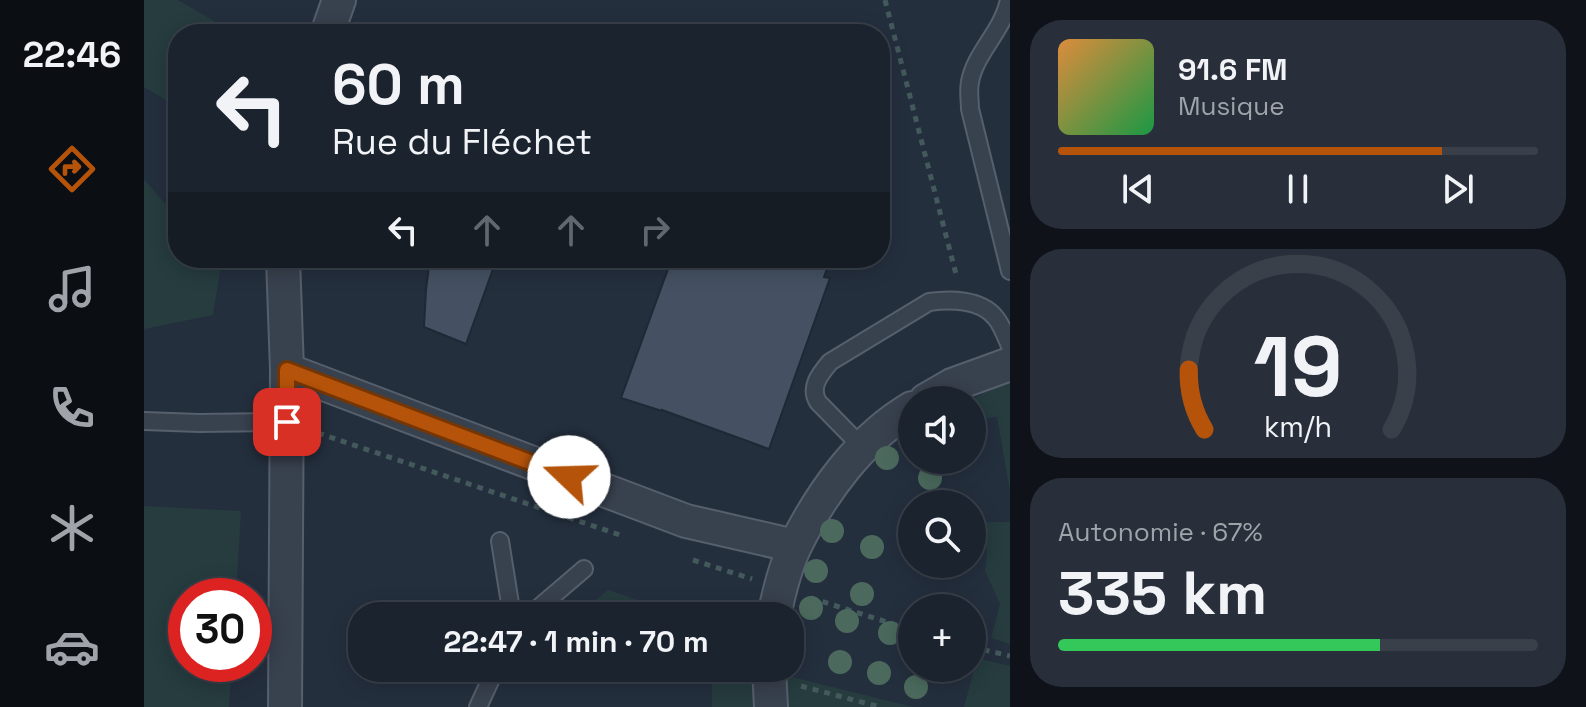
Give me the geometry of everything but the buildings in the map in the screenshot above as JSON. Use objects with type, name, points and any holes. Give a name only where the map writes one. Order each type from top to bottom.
[{"type":"street","points":[[283,268],[287,370],[285,707]]},
{"type":"street","points":[[950,386],[1010,364]]},
{"type":"street","points":[[287,370],[686,521],[795,546]]},
{"type":"street","points":[[777,602],[795,546],[837,475],[862,447],[898,419]]},
{"type":"lane","points":[[1009,0],[1006,16],[973,74],[970,109],[1010,271]]},
{"type":"lane","points":[[862,447],[814,395],[820,374],[830,362],[929,302],[946,300],[982,306],[996,318],[1010,346]]},
{"type":"lane","points":[[144,421],[287,422]]},
{"type":"lane","points":[[500,541],[510,602]]},
{"type":"lane","points":[[545,602],[584,569]]},
{"type":"lane","points":[[478,707],[490,682]]},
{"type":"path","points":[[885,0],[964,302]]},
{"type":"path","points":[[287,422],[631,538]]},
{"type":"path","points":[[690,559],[777,602]]},
{"type":"path","points":[[804,608],[898,627]]},
{"type":"path","points":[[986,650],[1010,656]]},
{"type":"path","points":[[769,684],[880,707]]},
{"type":"green space","points":[[144,0],[178,0],[219,24],[168,24],[168,101],[144,87]]},
{"type":"green space","points":[[144,179],[168,207],[168,268],[218,268],[220,271],[213,315],[144,329]]},
{"type":"green space","points":[[1010,380],[1010,492],[997,417],[986,418],[986,392]]},
{"type":"green space","points":[[144,506],[241,511],[237,578],[168,578],[168,682],[231,682],[229,707],[144,707]]},
{"type":"green space","points":[[986,522],[1010,522],[1010,644],[991,638],[1000,604],[986,573]]},
{"type":"green space","points":[[608,590],[644,602],[593,602]]},
{"type":"green space","points":[[986,660],[1010,666],[1010,707],[964,707],[971,682],[986,682]]},
{"type":"green space","points":[[804,680],[913,707],[784,707],[784,682]]},
{"type":"green space","points":[[712,682],[755,682],[759,707],[712,707]]},
{"type":"route","points":[[287,422],[287,370],[569,477]]}]
